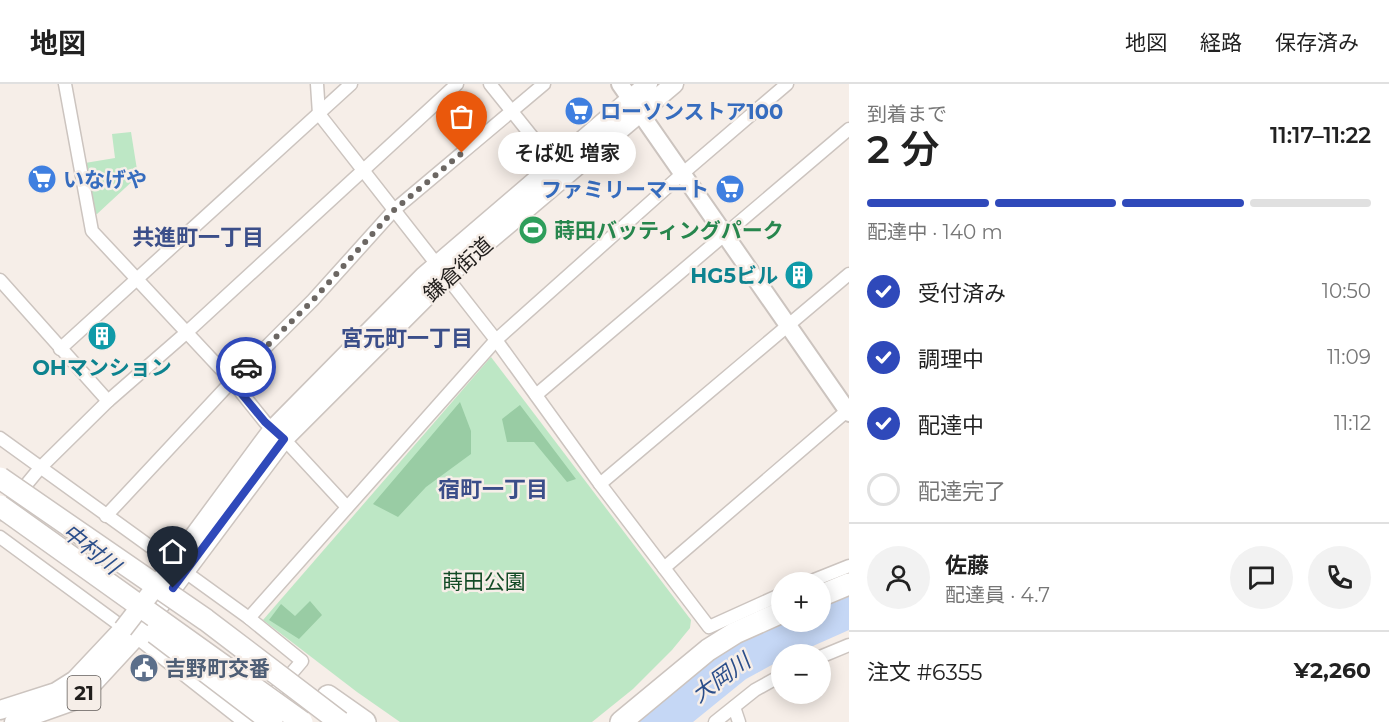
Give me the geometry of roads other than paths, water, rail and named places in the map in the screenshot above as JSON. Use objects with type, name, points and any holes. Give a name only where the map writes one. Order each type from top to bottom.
[{"type":"highway","points":[[0,478],[180,592],[366,722]]},
{"type":"highway","points":[[0,507],[183,655],[272,722]]},
{"type":"highway","points":[[0,507],[302,722]]},
{"type":"highway","points":[[51,511],[206,620],[340,722]]},
{"type":"highway","points":[[831,591],[849,584]]},
{"type":"highway","points":[[621,722],[708,650],[735,633],[771,617]]},
{"type":"highway","points":[[183,655],[224,698],[258,722]]},
{"type":"main road","name":"鎌倉街道","points":[[14,722],[74,701],[88,689],[279,434],[442,270],[554,164],[648,84]]},
{"type":"main road","name":"鎌倉街道","points":[[442,270],[630,99],[674,84]]},
{"type":"main road","name":"鎌倉街道","points":[[0,710],[56,692],[75,680],[129,633]]},
{"type":"street","points":[[64,84],[92,231],[347,507]]},
{"type":"street","points":[[317,84],[320,114],[496,340],[600,484],[708,627],[771,599]]},
{"type":"street","points":[[60,349],[351,84]]},
{"type":"street","points":[[0,516],[40,468],[108,401],[186,333],[456,84]]},
{"type":"street","points":[[490,84],[554,164]]},
{"type":"street","points":[[106,516],[231,381],[313,300],[394,210],[544,84]]},
{"type":"street","points":[[249,618],[496,340],[787,84]]},
{"type":"street","points":[[630,99],[848,411],[664,568]]},
{"type":"street","points":[[536,395],[849,129]]},
{"type":"street","points":[[600,484],[849,274]]},
{"type":"street","points":[[0,280],[108,401]]},
{"type":"street","points":[[0,438],[249,618],[302,662],[250,722]]},
{"type":"street","points":[[0,537],[244,722]]},
{"type":"street","points":[[831,573],[849,566]]},
{"type":"street","points":[[831,652],[849,645]]},
{"type":"street","points":[[715,722],[755,690],[771,681]]},
{"type":"street","points":[[734,707],[738,722]]},
{"type":"water","name":"大岡川","points":[[849,592],[849,630],[818,644],[771,644],[771,665],[746,679],[693,722],[624,722],[732,640],[771,625],[771,632],[831,632],[831,600]]},
{"type":"place","name":"ローソンストア100","points":[[579,111]]},
{"type":"place","name":"そば処 増家","points":[[462,153]]},
{"type":"place","name":"いなげや","points":[[42,179]]},
{"type":"place","name":"ファミリーマート","points":[[730,189]]},
{"type":"place","name":"蒔田バッティングパーク","points":[[533,230]]},
{"type":"place","name":"HG5ビル","points":[[799,275]]},
{"type":"place","name":"OHマンション","points":[[102,336]]},
{"type":"place","name":"吉野町交番","points":[[144,668]]},
{"type":"district","name":"共進町一丁目","points":[[198,237]]},
{"type":"district","name":"宮元町一丁目","points":[[407,338]]},
{"type":"district","name":"宿町一丁目","points":[[493,489]]},
{"type":"water label","name":"中村川","points":[[91,549]]},
{"type":"park label","name":"蒔田公園","points":[[484,581]]}]
